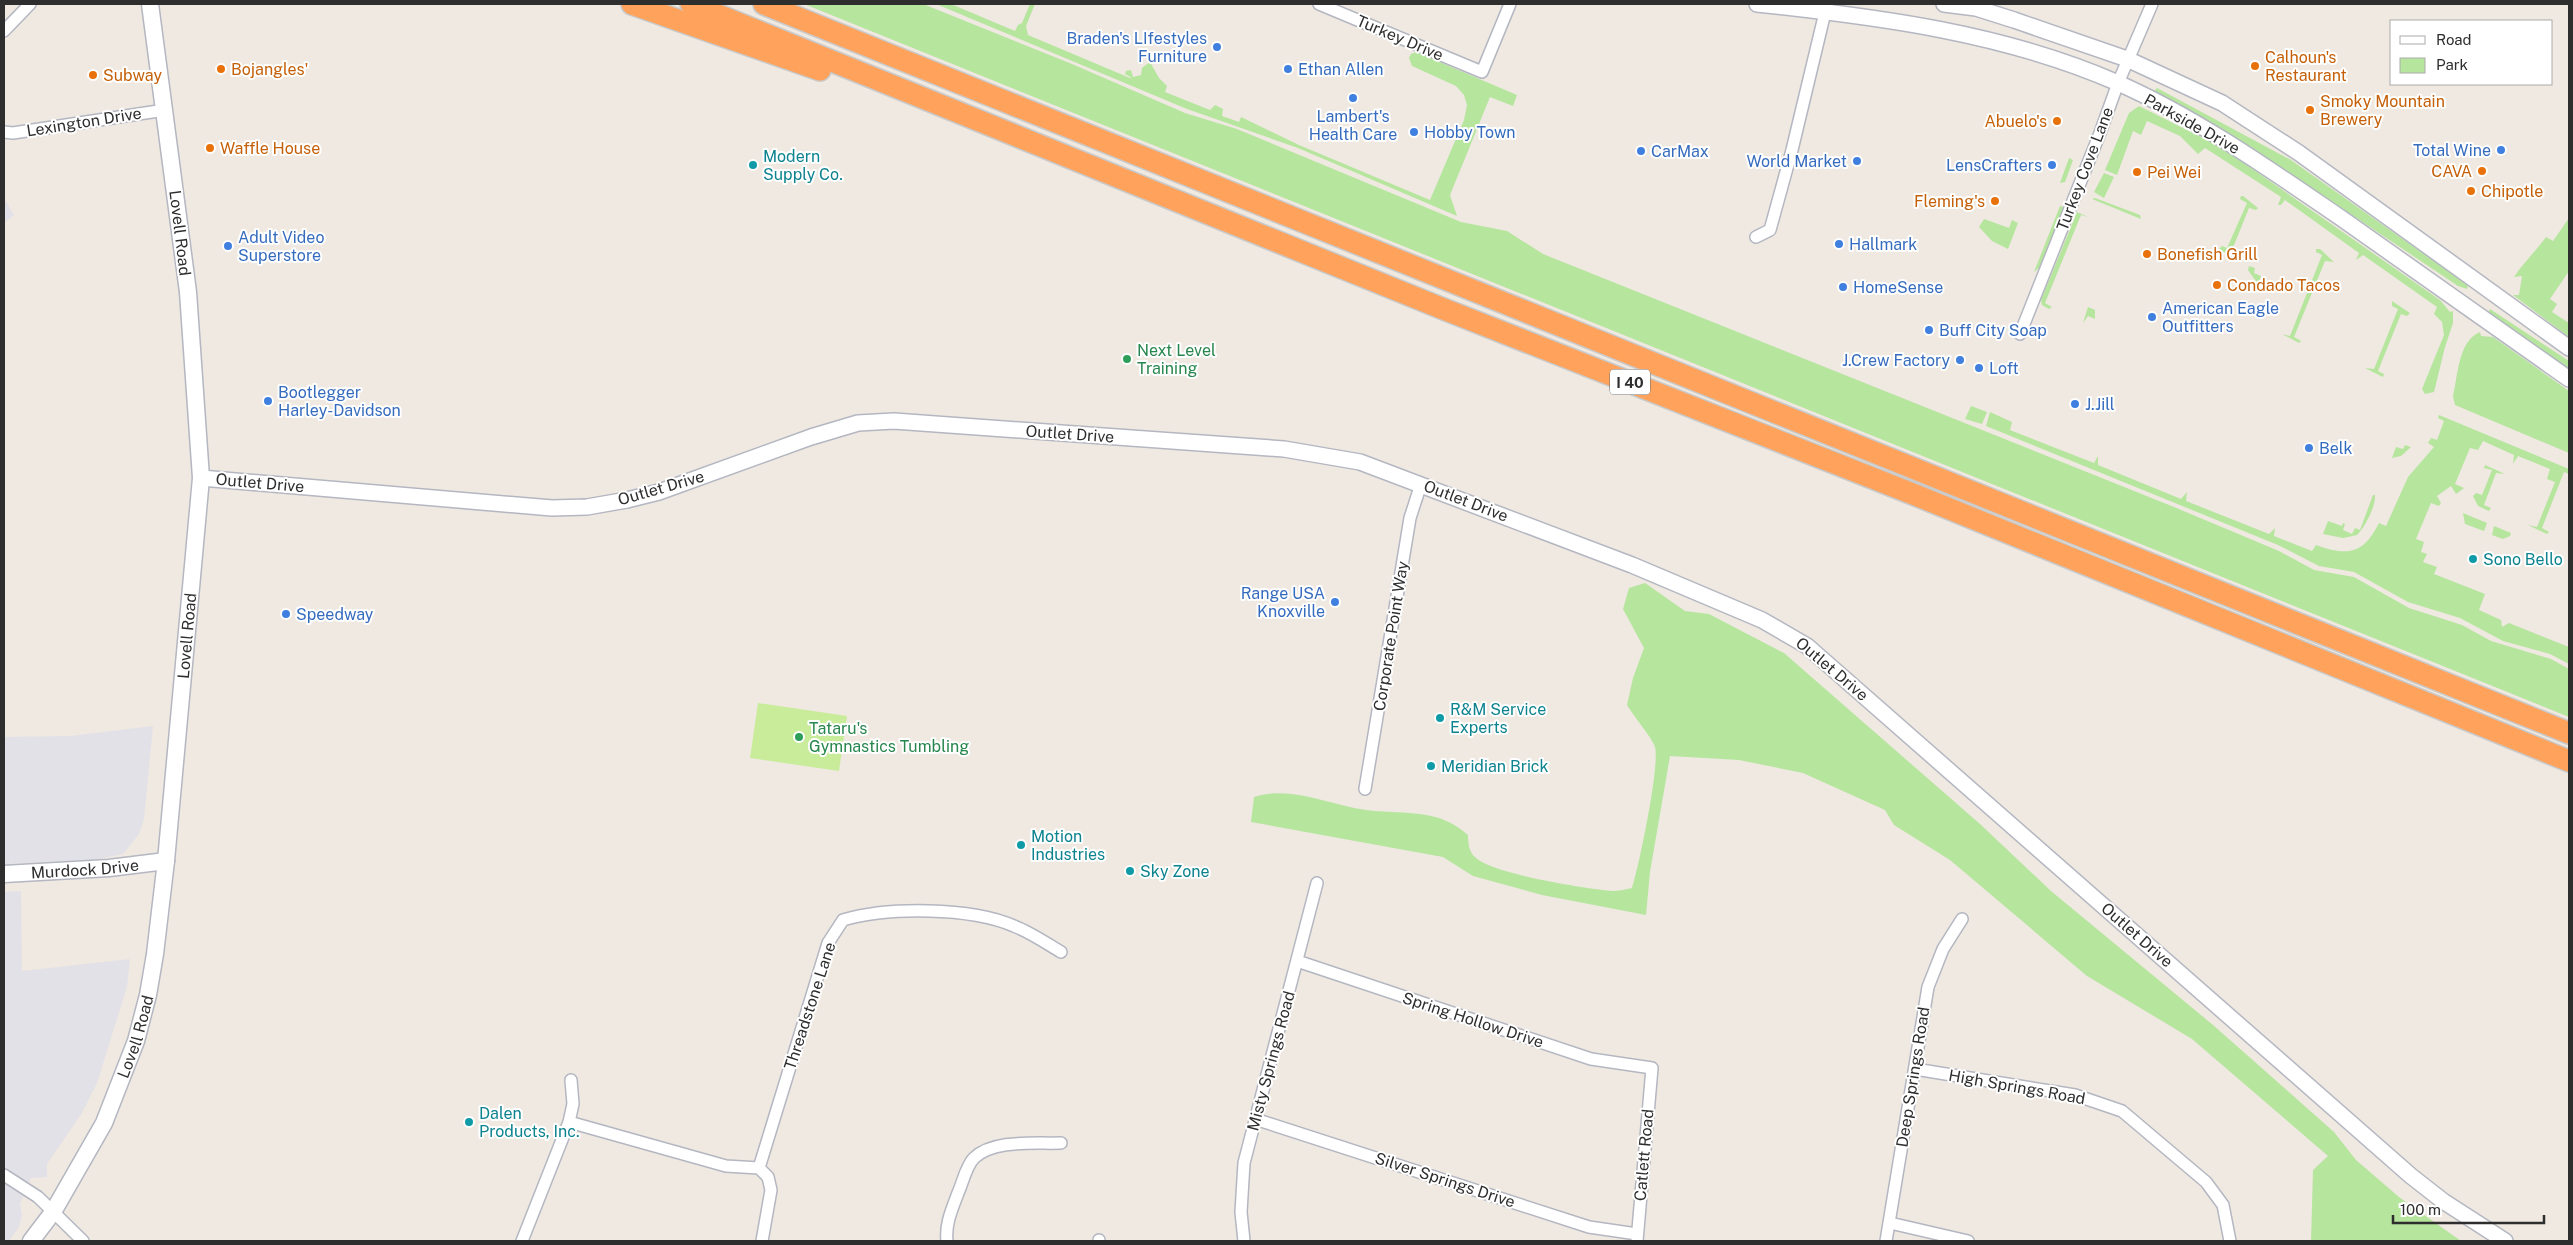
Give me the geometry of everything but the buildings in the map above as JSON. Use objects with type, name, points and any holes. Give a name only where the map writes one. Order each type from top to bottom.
[{"type":"highway","points":[[632,4],[807,66],[902,89]]},
{"type":"highway","name":"I 40","points":[[691,4],[1450,311],[1913,494],[2569,761]]},
{"type":"highway","name":"I 40","points":[[764,4],[808,20],[2569,733]]},
{"type":"highway","points":[[775,4],[808,20]]},
{"type":"main road","name":"Lovell Road","points":[[31,1241],[53,1212],[104,1123],[136,1041],[154,962],[166,861],[201,478],[188,292],[150,4]]},
{"type":"main road","name":"Murdock Drive","points":[[4,874],[108,868],[166,861]]},
{"type":"street","points":[[4,31],[30,4]]},
{"type":"street","name":"Turkey Drive","points":[[1319,4],[1482,72],[1510,4]]},
{"type":"street","name":"Parkside Drive","points":[[1757,4],[1826,8],[1977,36],[2044,56],[2118,83],[2207,129],[2282,178],[2569,379]]},
{"type":"street","name":"Parkside Drive","points":[[1944,4],[1976,8],[2127,59],[2222,103],[2299,153],[2486,290],[2569,348]]},
{"type":"street","name":"Turkey Cove Lane","points":[[2020,334],[2100,133],[2127,59],[2152,4]]},
{"type":"street","points":[[1756,237],[1763,236],[1770,230],[1826,8]]},
{"type":"street","name":"Lexington Drive","points":[[4,132],[13,133],[165,110]]},
{"type":"street","points":[[2473,310],[2486,290]]},
{"type":"street","name":"Outlet Drive","points":[[201,478],[552,508],[587,507],[659,492],[811,437],[858,423],[894,421],[1302,451],[1360,462],[1640,568],[1762,620],[1807,646],[2411,1176],[2443,1201],[2505,1241]]},
{"type":"street","name":"Corporate Point Way","points":[[1366,789],[1410,518],[1420,484]]},
{"type":"street","name":"Misty Springs Road","points":[[1244,1241],[1241,1212],[1244,1163],[1317,883]]},
{"type":"street","name":"Threadstone Lane","points":[[759,1168],[828,943],[843,920],[859,915],[903,912],[973,913],[1014,926],[1061,952]]},
{"type":"street","name":"Deep Springs Road","points":[[1886,1241],[1928,987],[1943,949],[1962,919]]},
{"type":"street","name":"Spring Hollow Drive","points":[[1297,961],[1591,1059],[1652,1068]]},
{"type":"street","name":"Catlett Road","points":[[1637,1238],[1652,1068]]},
{"type":"street","name":"High Springs Road","points":[[1915,1068],[2075,1095],[2122,1111],[2206,1182],[2223,1205],[2230,1241]]},
{"type":"street","points":[[522,1241],[569,1122],[573,1104],[571,1080]]},
{"type":"street","name":"Silver Springs Drive","points":[[1255,1119],[1589,1227],[1637,1238]]},
{"type":"street","points":[[569,1122],[726,1166],[759,1168],[768,1177],[771,1190],[762,1241]]},
{"type":"street","points":[[947,1241],[948,1219],[969,1166],[975,1157],[990,1149],[1006,1146],[1061,1143]]},
{"type":"street","points":[[4,1175],[38,1196],[83,1241]]},
{"type":"street","points":[[1890,1222],[1968,1241]]},
{"type":"shaded area","points":[[4,198],[14,215],[4,223]]},
{"type":"shaded area","points":[[153,726],[144,819],[139,834],[123,854],[94,860],[4,864],[4,737],[70,736]]},
{"type":"shaded area","points":[[21,891],[22,971],[130,959],[127,987],[97,1083],[82,1113],[47,1164],[47,1177],[31,1178],[20,1204],[22,1215],[19,1227],[9,1241],[4,1241],[4,892]]},
{"type":"green space","points":[[804,4],[923,4],[1072,64],[1185,113],[1237,129],[1461,222],[1507,231],[1543,254],[2174,507],[2279,551],[2314,570],[2354,577],[2409,608],[2462,625],[2491,641],[2551,659],[2569,669],[2569,717]]},
{"type":"green space","points":[[936,4],[951,4],[1015,31],[1018,25],[1022,23],[1030,4],[1035,4],[1026,26],[1028,35],[1130,78],[1132,78],[1125,74],[1126,71],[1131,70],[1133,77],[1141,75],[1142,68],[1150,62],[1159,78],[1167,86],[1165,92],[1210,110],[1215,105],[1223,109],[1222,116],[1239,122],[1241,117],[1299,145],[1430,200],[1464,120],[1467,105],[1464,95],[1456,86],[1412,66],[1409,58],[1411,54],[1416,52],[1517,95],[1513,106],[1490,97],[1450,195],[1457,216],[1298,148],[1187,109]]},
{"type":"green space","points":[[2157,88],[2291,160],[2459,279],[2468,286],[2467,289],[2458,286],[2270,160],[2164,99],[2154,91]]},
{"type":"green space","points":[[2139,106],[2205,139],[2241,161],[2440,300],[2450,312],[2453,311],[2453,323],[2434,392],[2425,394],[2422,389],[2444,335],[2442,322],[2434,314],[2437,307],[2363,255],[2356,260],[2359,253],[2285,200],[2281,205],[2278,205],[2281,197],[2205,148],[2198,154],[2180,136],[2147,121],[2141,135],[2133,131],[2117,175],[2105,170],[2129,113]]},
{"type":"green space","points":[[2069,158],[2073,160],[2065,182],[2060,183]]},
{"type":"green space","points":[[2104,173],[2114,177],[2104,198],[2094,192]]},
{"type":"green space","points":[[2241,196],[2258,208],[2256,210],[2249,208],[2232,250],[2240,254],[2236,259],[2219,249],[2222,246],[2227,248],[2247,203],[2240,199]]},
{"type":"green space","points":[[2095,198],[2140,215],[2141,219],[2092,199]]},
{"type":"green space","points":[[2060,206],[2064,207],[2064,209],[2040,267],[2034,272]]},
{"type":"green space","points":[[2077,212],[2088,217],[2081,215],[2045,303],[2052,307],[2049,309],[2042,305],[2041,300]]},
{"type":"green space","points":[[2569,218],[2569,271],[2550,299],[2557,304],[2552,312],[2569,323],[2569,337],[2513,295],[2519,295],[2522,276],[2514,277],[2546,237],[2553,241]]},
{"type":"green space","points":[[1984,219],[2009,228],[2012,220],[2018,223],[2008,249],[1992,241],[1979,227]]},
{"type":"green space","points":[[2316,249],[2320,249],[2334,262],[2325,261],[2294,337],[2301,341],[2299,343],[2282,334],[2290,336],[2322,255],[2316,252]]},
{"type":"green space","points":[[2249,266],[2255,268],[2254,273],[2261,276],[2258,284],[2248,270]]},
{"type":"green space","points":[[2392,301],[2410,313],[2407,316],[2401,314],[2378,371],[2384,374],[2383,377],[2365,368],[2374,369],[2398,309],[2392,306]]},
{"type":"green space","points":[[2088,307],[2095,310],[2095,319],[2088,316],[2083,323]]},
{"type":"green space","points":[[2490,309],[2569,361],[2569,371],[2488,313]]},
{"type":"green space","points":[[2480,332],[2481,336],[2493,337],[2569,391],[2569,453],[2455,405],[2453,396],[2463,351],[2467,343]]},
{"type":"green space","points":[[1971,406],[1987,412],[1982,424],[1965,419]]},
{"type":"green space","points":[[1990,412],[2012,422],[2010,430],[2094,463],[2098,456],[2098,465],[2181,499],[2187,492],[2186,501],[2269,534],[2275,528],[2274,536],[2312,551],[2316,545],[2337,551],[2353,550],[2367,541],[2379,523],[2386,526],[2408,477],[2434,447],[2428,443],[2431,438],[2437,440],[2444,421],[2438,418],[2439,415],[2569,469],[2569,474],[2564,472],[2542,528],[2549,532],[2547,534],[2528,525],[2537,527],[2555,482],[2547,479],[2550,469],[2518,456],[2513,464],[2514,455],[2483,441],[2478,450],[2470,448],[2455,484],[2464,488],[2456,494],[2451,486],[2437,496],[2441,503],[2439,506],[2431,503],[2416,539],[2424,542],[2421,552],[2427,554],[2423,562],[2437,567],[2434,574],[2485,594],[2479,610],[2501,620],[2502,627],[2509,623],[2569,647],[2569,664],[2550,654],[2503,641],[2460,618],[2408,602],[2354,572],[2319,566],[2278,545],[1986,426]]},
{"type":"green space","points":[[2405,445],[2411,447],[2401,456],[2392,458],[2396,447],[2403,449]]},
{"type":"green space","points":[[2485,465],[2505,474],[2496,473],[2484,505],[2491,508],[2489,511],[2478,506],[2473,496],[2476,493],[2482,495],[2492,470],[2484,468]]},
{"type":"green space","points":[[2373,495],[2375,495],[2375,500],[2372,510],[2366,522],[2357,535],[2343,538],[2323,534],[2328,521],[2342,526],[2343,523],[2345,524],[2343,530],[2352,534],[2355,528],[2360,530]]},
{"type":"green space","points":[[2463,513],[2487,523],[2484,531],[2465,524]]},
{"type":"green space","points":[[2494,526],[2511,533],[2510,536],[2503,539],[2492,535]]},
{"type":"green space","points":[[1645,583],[1685,611],[1709,614],[1784,653],[1980,824],[2051,891],[2213,1025],[2334,1132],[2356,1160],[2399,1197],[2461,1241],[2311,1241],[2313,1170],[2328,1156],[2192,1039],[2087,976],[1950,860],[1894,825],[1885,810],[1803,773],[1739,760],[1670,756],[1650,872],[1646,915],[1542,895],[1473,876],[1443,857],[1251,822],[1254,797],[1282,793],[1310,797],[1352,808],[1422,814],[1454,825],[1468,835],[1469,847],[1475,857],[1484,863],[1500,869],[1541,880],[1583,887],[1613,891],[1632,888],[1648,816],[1656,757],[1653,743],[1627,705],[1633,678],[1644,648],[1623,609],[1629,588]]},
{"type":"green space","name":"Tataru's Gymnastics Tumbling","points":[[758,703],[847,716],[839,771],[750,758]]},
{"type":"place","name":"Braden's LIfestyles Furniture","points":[[1217,47]]},
{"type":"place","name":"Calhoun's Restaurant","points":[[2255,66]]},
{"type":"place","name":"Bojangles'","points":[[221,69]]},
{"type":"place","name":"Ethan Allen","points":[[1288,69]]},
{"type":"place","name":"Subway","points":[[93,75]]},
{"type":"place","name":"Lambert's Health Care","points":[[1353,98]]},
{"type":"place","name":"Smoky Mountain Brewery","points":[[2310,110]]},
{"type":"place","name":"Abuelo's","points":[[2057,121]]},
{"type":"place","name":"Hobby Town","points":[[1414,132]]},
{"type":"place","name":"Waffle House","points":[[210,148]]},
{"type":"place","name":"Total Wine","points":[[2501,150]]},
{"type":"place","name":"CarMax","points":[[1641,151]]},
{"type":"place","name":"World Market","points":[[1857,161]]},
{"type":"place","name":"Modern Supply Co.","points":[[753,165]]},
{"type":"place","name":"LensCrafters","points":[[2052,165]]},
{"type":"place","name":"CAVA","points":[[2482,171]]},
{"type":"place","name":"Pei Wei","points":[[2137,172]]},
{"type":"place","name":"Chipotle","points":[[2471,191]]},
{"type":"place","name":"Fleming's","points":[[1995,201]]},
{"type":"place","name":"Hallmark","points":[[1839,244]]},
{"type":"place","name":"Adult Video Superstore","points":[[228,246]]},
{"type":"place","name":"Bonefish Grill","points":[[2147,254]]},
{"type":"place","name":"Condado Tacos","points":[[2217,285]]},
{"type":"place","name":"HomeSense","points":[[1843,287]]},
{"type":"place","name":"American Eagle Outfitters","points":[[2152,317]]},
{"type":"place","name":"Buff City Soap","points":[[1929,330]]},
{"type":"place","name":"Next Level Training","points":[[1127,359]]},
{"type":"place","name":"J.Crew Factory","points":[[1960,360]]},
{"type":"place","name":"Loft","points":[[1979,368]]},
{"type":"place","name":"Bootlegger Harley-Davidson","points":[[268,401]]},
{"type":"place","name":"J.Jill","points":[[2075,404]]},
{"type":"place","name":"Belk","points":[[2309,448]]},
{"type":"place","name":"Sono Bello","points":[[2473,559]]},
{"type":"place","name":"Range USA Knoxville","points":[[1335,602]]},
{"type":"place","name":"Speedway","points":[[286,614]]},
{"type":"place","name":"R&M Service Experts","points":[[1440,718]]},
{"type":"place","name":"Tataru's Gymnastics Tumbling","points":[[799,737]]},
{"type":"place","name":"Meridian Brick","points":[[1431,766]]},
{"type":"place","name":"Motion Industries","points":[[1021,845]]},
{"type":"place","name":"Sky Zone","points":[[1130,871]]},
{"type":"place","name":"Dalen Products, Inc.","points":[[469,1122]]}]
